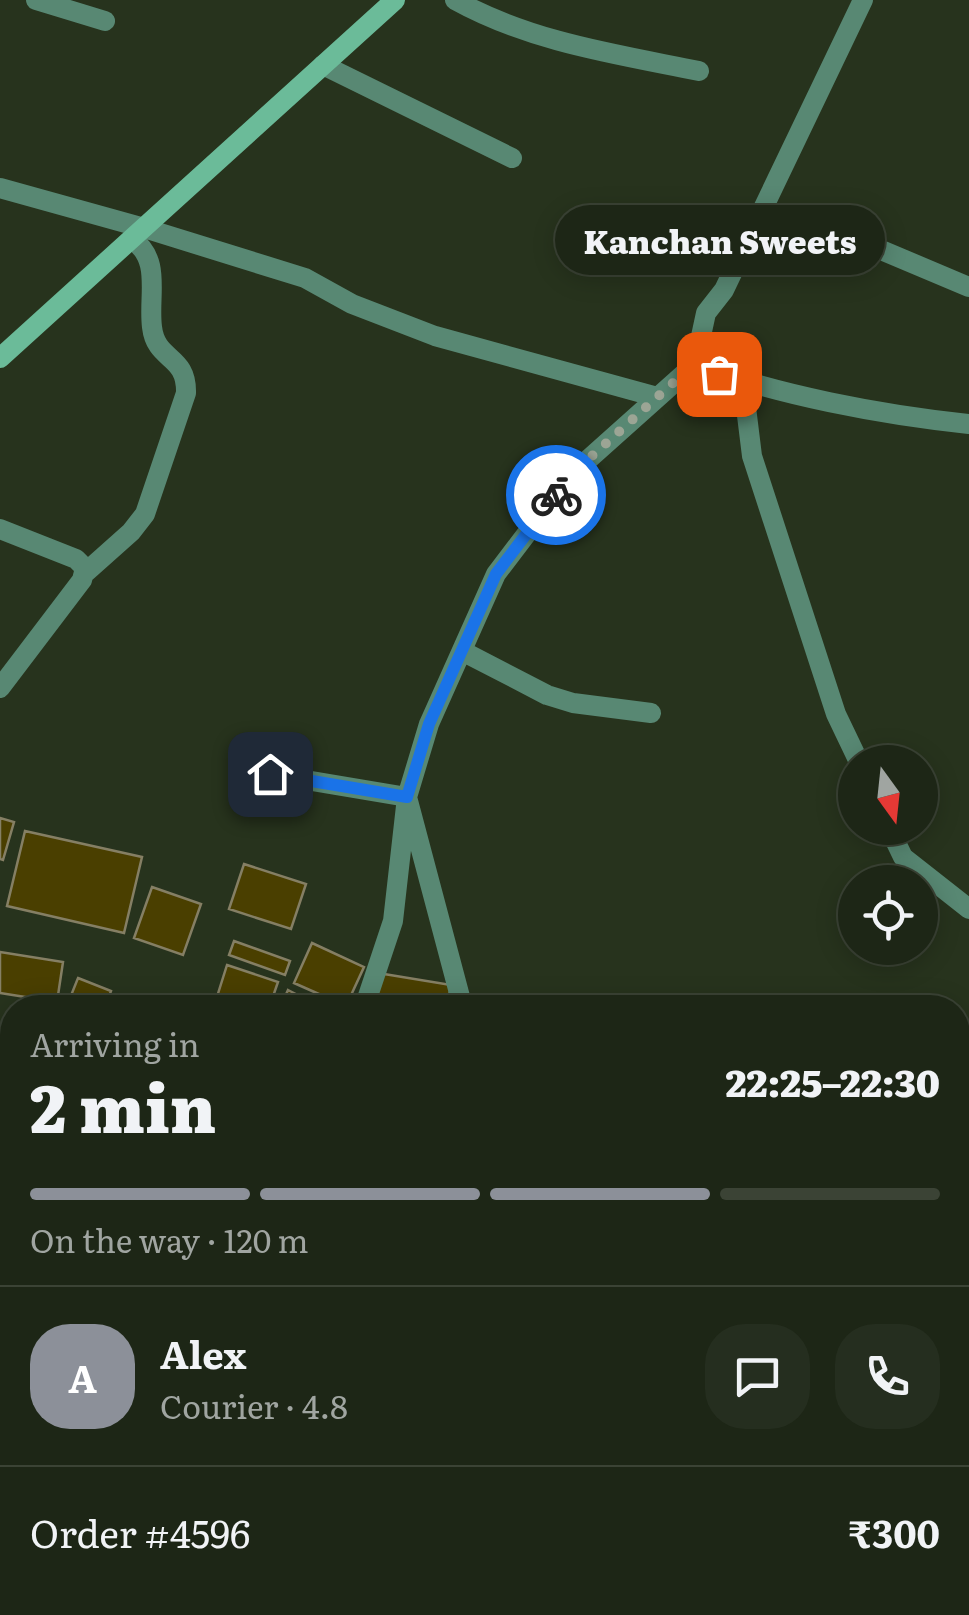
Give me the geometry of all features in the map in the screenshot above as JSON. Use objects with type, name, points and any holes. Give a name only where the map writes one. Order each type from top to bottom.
[{"type":"main road","points":[[0,358],[396,0]]},
{"type":"street","points":[[36,0],[105,21]]},
{"type":"street","points":[[455,0],[554,42],[699,71]]},
{"type":"street","points":[[368,995],[393,921],[407,797],[429,724],[496,574],[572,474],[694,364],[706,313],[724,290],[863,0]]},
{"type":"street","points":[[323,65],[512,158]]},
{"type":"street","points":[[0,188],[138,233],[305,278],[352,304],[434,336],[657,398]]},
{"type":"street","points":[[760,214],[874,247],[969,287]]},
{"type":"street","points":[[0,688],[85,573],[135,528],[144,514],[186,393],[186,377],[180,365],[156,342],[152,326],[151,260],[138,233]]},
{"type":"street","points":[[694,364],[743,383],[969,424]]},
{"type":"street","points":[[743,383],[752,456],[836,714],[851,745]]},
{"type":"street","points":[[0,528],[76,559],[83,563],[85,573]]},
{"type":"street","points":[[462,651],[547,696],[651,713]]},
{"type":"street","points":[[270,774],[407,797]]},
{"type":"street","points":[[407,797],[460,995]]},
{"type":"street","points":[[898,845],[903,857],[969,909]]},
{"type":"building","points":[[0,818],[14,822],[3,860],[0,859]]},
{"type":"building","points":[[25,831],[142,857],[124,933],[7,906]]},
{"type":"building","points":[[244,864],[306,884],[291,929],[229,909]]},
{"type":"building","points":[[152,887],[201,904],[183,955],[134,938]]},
{"type":"building","points":[[234,941],[290,961],[285,975],[229,955]]},
{"type":"building","points":[[312,943],[364,967],[351,995],[321,995],[294,983]]},
{"type":"building","points":[[0,952],[63,962],[58,995],[0,993]]},
{"type":"building","points":[[227,965],[278,982],[274,995],[218,995]]},
{"type":"building","points":[[378,973],[451,985],[449,995],[374,995]]},
{"type":"building","points":[[78,978],[111,991],[110,995],[71,995]]},
{"type":"way so far","points":[[556,495],[572,474],[694,364],[719,374]]},
{"type":"place","name":"Kanchan Sweets","points":[[719,374]]},
{"type":"route","points":[[270,774],[407,797],[429,724],[496,574],[556,495]]}]
